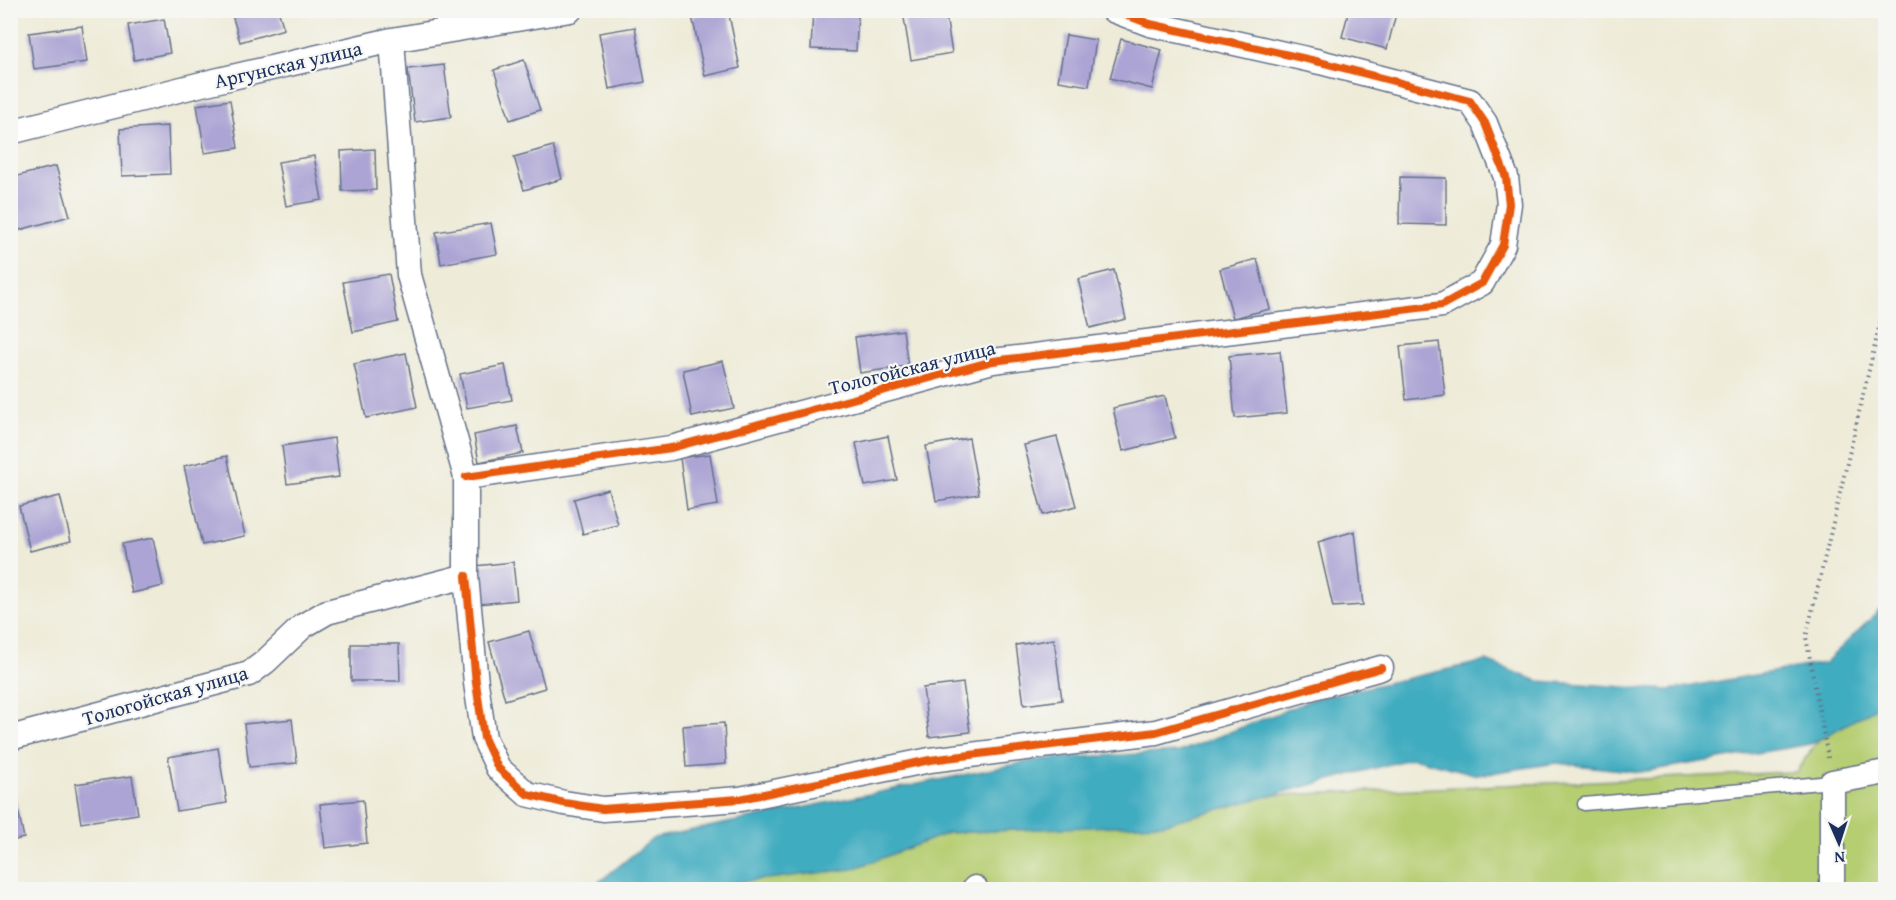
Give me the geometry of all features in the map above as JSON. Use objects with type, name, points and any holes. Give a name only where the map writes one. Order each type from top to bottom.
[{"type":"street","name":"Аргунская улица","points":[[10,132],[392,40],[570,10]]},
{"type":"street","name":"Тологойская улица","points":[[466,477],[671,448],[993,361],[1442,304],[1482,283],[1503,245],[1509,204],[1506,177],[1485,123],[1470,101],[1320,62],[1150,24],[1113,10]]},
{"type":"street","points":[[392,40],[409,275],[466,477],[466,576],[476,683],[484,738],[498,768],[527,794],[603,809],[740,799],[930,760],[1156,732],[1381,668]]},
{"type":"street","name":"Тологойская улица","points":[[10,738],[249,674],[303,626],[327,612],[466,576]]},
{"type":"street","points":[[1832,890],[1832,782],[1886,772]]},
{"type":"lane","points":[[1584,804],[1832,782]]},
{"type":"path","points":[[1832,782],[1806,637],[1886,298]]},
{"type":"green space","points":[[1885,674],[1885,889],[709,890],[717,884],[1012,807],[1796,772],[1835,716]]},
{"type":"water","points":[[1885,605],[1885,703],[1811,744],[1640,772],[1556,763],[1478,775],[1413,758],[1163,824],[948,833],[853,869],[705,886],[699,889],[589,890],[654,838],[1041,759],[1179,752],[1314,699],[1486,661],[1538,681],[1669,690],[1825,663]]},
{"type":"building","points":[[278,10],[284,29],[240,42],[231,11]]},
{"type":"building","points":[[728,10],[740,68],[705,76],[692,16]]},
{"type":"building","points":[[813,10],[858,10],[856,51],[811,49]]},
{"type":"building","points":[[945,10],[952,53],[911,60],[903,12]]},
{"type":"building","points":[[1349,10],[1397,10],[1387,49],[1342,37]]},
{"type":"building","points":[[164,19],[170,53],[134,60],[128,25]]},
{"type":"building","points":[[82,26],[87,62],[34,69],[29,33]]},
{"type":"building","points":[[635,27],[645,82],[609,89],[599,33]]},
{"type":"building","points":[[1066,35],[1096,40],[1089,86],[1058,81]]},
{"type":"building","points":[[1121,39],[1162,50],[1152,89],[1110,78]]},
{"type":"building","points":[[524,60],[540,110],[510,120],[494,70]]},
{"type":"building","points":[[444,65],[451,117],[415,122],[408,69]]},
{"type":"building","points":[[230,100],[238,148],[205,153],[197,105]]},
{"type":"building","points":[[168,126],[170,174],[122,176],[120,129]]},
{"type":"building","points":[[553,146],[562,179],[524,190],[514,157]]},
{"type":"building","points":[[375,149],[376,190],[342,191],[341,151]]},
{"type":"building","points":[[314,156],[322,200],[286,206],[278,162]]},
{"type":"building","points":[[56,166],[70,216],[16,231],[10,211],[10,178]]},
{"type":"building","points":[[1400,177],[1446,178],[1446,225],[1399,224]]},
{"type":"building","points":[[491,223],[497,254],[441,264],[436,232]]},
{"type":"building","points":[[1257,259],[1270,309],[1233,318],[1220,269]]},
{"type":"building","points":[[1114,270],[1126,319],[1090,328],[1078,279]]},
{"type":"building","points":[[389,274],[398,322],[353,332],[343,282]]},
{"type":"building","points":[[903,330],[908,366],[860,373],[855,337]]},
{"type":"building","points":[[1439,342],[1445,395],[1406,400],[1400,346]]},
{"type":"building","points":[[1280,351],[1287,413],[1235,418],[1229,356]]},
{"type":"building","points":[[406,353],[417,407],[366,418],[354,364]]},
{"type":"building","points":[[723,361],[734,408],[692,417],[683,370]]},
{"type":"building","points":[[505,365],[512,400],[467,408],[460,374]]},
{"type":"building","points":[[1165,396],[1175,438],[1123,451],[1113,408]]},
{"type":"building","points":[[517,426],[523,453],[479,462],[474,435]]},
{"type":"building","points":[[888,436],[897,480],[865,486],[856,443]]},
{"type":"building","points":[[1057,437],[1076,506],[1043,515],[1024,445]]},
{"type":"building","points":[[334,438],[339,477],[287,484],[282,446]]},
{"type":"building","points":[[969,438],[979,494],[936,501],[926,446]]},
{"type":"building","points":[[710,454],[718,505],[687,510],[680,458]]},
{"type":"building","points":[[227,456],[245,536],[202,545],[184,466]]},
{"type":"building","points":[[608,489],[618,525],[583,534],[574,499]]},
{"type":"building","points":[[60,496],[71,541],[30,551],[19,506]]},
{"type":"building","points":[[1355,531],[1363,605],[1333,607],[1318,542]]},
{"type":"building","points":[[153,538],[163,586],[132,593],[122,544]]},
{"type":"building","points":[[513,562],[517,600],[479,604],[475,566]]},
{"type":"building","points":[[529,631],[545,688],[505,700],[489,642]]},
{"type":"building","points":[[1054,639],[1062,700],[1024,705],[1016,645]]},
{"type":"building","points":[[351,644],[399,644],[400,681],[351,681]]},
{"type":"building","points":[[963,683],[970,732],[929,737],[923,688]]},
{"type":"building","points":[[292,719],[297,763],[249,767],[244,724]]},
{"type":"building","points":[[724,723],[726,764],[686,767],[683,726]]},
{"type":"building","points":[[218,748],[227,803],[177,811],[168,757]]},
{"type":"building","points":[[132,776],[138,814],[81,823],[75,784]]},
{"type":"building","points":[[15,796],[24,838],[10,841],[10,797]]},
{"type":"building","points":[[363,800],[367,843],[325,848],[320,804]]},
{"type":"cycle path","points":[[466,477],[671,448],[993,361],[1442,305],[1482,283],[1503,245],[1509,204],[1506,177],[1485,123],[1470,101],[1320,62],[1150,24],[1113,10]]},
{"type":"cycle path","points":[[466,576],[476,683],[484,738],[498,768],[527,794],[603,809],[740,799],[930,760],[1156,732],[1381,668]]}]
